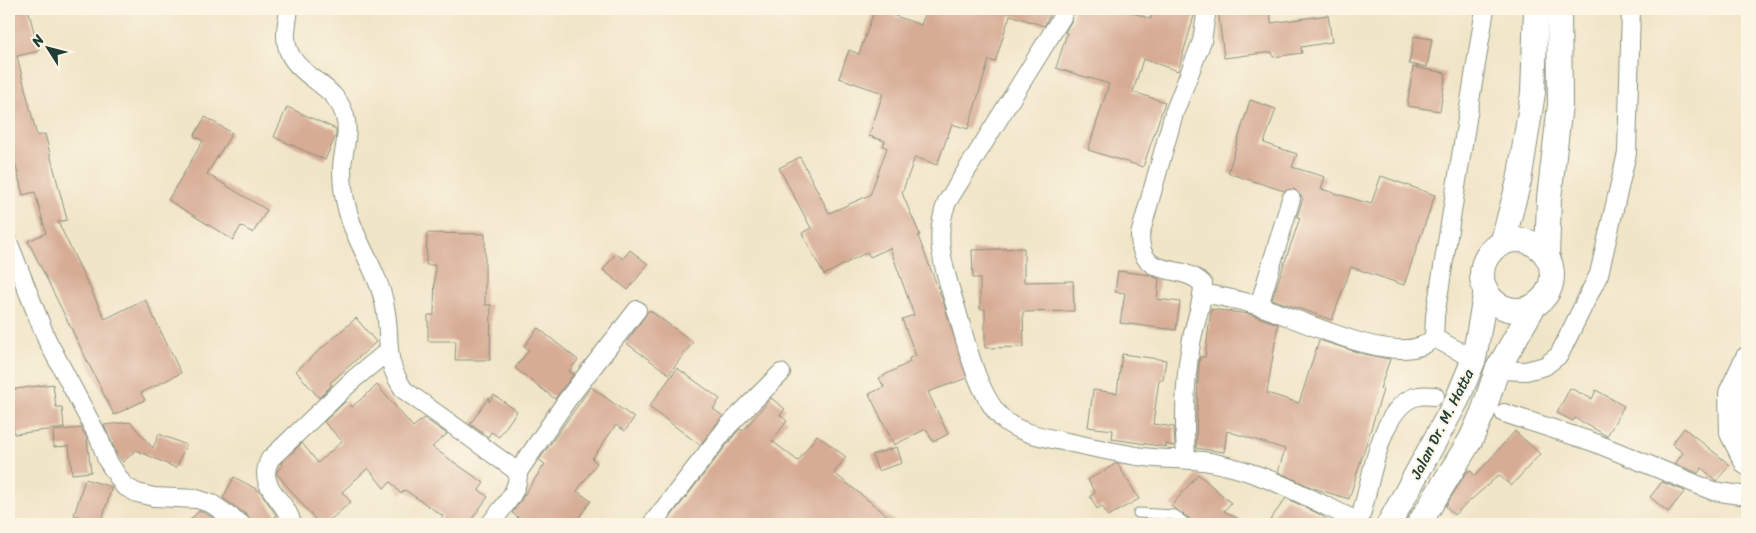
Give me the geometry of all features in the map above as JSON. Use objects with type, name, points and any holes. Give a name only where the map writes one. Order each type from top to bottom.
[{"type":"main road","points":[[1502,244],[1519,181],[1533,93],[1536,9]]},
{"type":"main road","points":[[1547,257],[1541,249],[1522,240],[1502,244],[1491,252],[1484,264],[1482,277],[1486,290],[1494,301],[1506,308],[1520,310],[1534,306],[1549,290],[1552,279],[1547,257],[1549,198],[1560,105],[1560,9]]},
{"type":"main road","name":"Jalan Dr. M. Hatta","points":[[1389,524],[1453,408],[1474,358],[1486,290]]},
{"type":"main road","name":"Jalan Dr. M. Hatta","points":[[1419,524],[1471,439],[1483,412],[1497,370],[1534,306]]},
{"type":"main road","points":[[1747,359],[1731,393],[1732,433],[1747,463]]},
{"type":"street","points":[[289,9],[286,36],[288,51],[308,76],[334,93],[341,104],[346,122],[342,168],[346,205],[385,307],[387,352],[395,377],[404,390],[518,472]]},
{"type":"street","points":[[1064,9],[1062,17],[947,202],[940,219],[940,255],[967,346],[986,396],[994,410],[1007,422],[1048,438],[1137,456],[1219,463],[1251,473],[1358,523],[1386,425],[1401,407],[1418,396],[1435,396]]},
{"type":"street","points":[[1186,459],[1187,375],[1191,342],[1204,284],[1195,277],[1163,268],[1146,258],[1140,248],[1140,235],[1174,113],[1202,41],[1207,9]]},
{"type":"street","points":[[1434,338],[1435,316],[1485,9]]},
{"type":"street","points":[[1497,370],[1526,371],[1545,366],[1559,355],[1599,274],[1627,153],[1631,9]]},
{"type":"street","points":[[1259,306],[1291,199]]},
{"type":"street","points":[[9,244],[46,340],[100,440],[107,460],[124,486],[137,493],[154,497],[197,499],[212,504],[241,524]]},
{"type":"street","points":[[1203,293],[1259,306],[1325,331],[1374,346],[1404,349],[1422,346],[1434,338]]},
{"type":"street","points":[[490,524],[514,493],[518,484],[518,472],[567,400],[637,310]]},
{"type":"street","points":[[1434,338],[1474,358]]},
{"type":"street","points":[[292,524],[268,483],[265,469],[270,459],[355,378],[387,352]]},
{"type":"street","points":[[652,524],[728,426],[781,373]]},
{"type":"street","points":[[1504,413],[1593,442],[1713,491],[1747,496]]},
{"type":"lane","points":[[1138,513],[1176,515],[1186,524]]},
{"type":"building","points":[[28,9],[39,51],[17,56],[37,136],[45,134],[67,220],[58,222],[105,319],[145,299],[181,373],[141,393],[145,400],[114,415],[28,241],[46,233],[35,192],[23,195],[9,139],[9,14]]},
{"type":"building","points":[[875,9],[921,25],[927,9],[1053,9],[1044,26],[1010,15],[995,62],[989,60],[968,129],[952,124],[937,165],[915,157],[902,193],[920,235],[918,236],[944,304],[967,378],[928,392],[948,434],[933,442],[926,429],[894,445],[869,394],[884,387],[879,378],[910,362],[909,358],[916,356],[902,319],[914,315],[890,248],[870,257],[867,252],[824,275],[802,233],[811,228],[779,168],[800,157],[829,213],[870,195],[887,148],[883,146],[885,141],[869,136],[883,93],[839,78],[849,50],[859,54]]},
{"type":"building","points":[[1074,9],[1122,9],[1151,19],[1152,9],[1196,9],[1178,71],[1143,59],[1133,92],[1165,102],[1143,167],[1088,150],[1109,84],[1056,68],[1067,33],[1065,32],[1072,20]]},
{"type":"building","points":[[1218,9],[1270,9],[1271,23],[1328,15],[1332,42],[1301,47],[1302,53],[1273,57],[1272,52],[1224,58]]},
{"type":"building","points":[[1414,36],[1432,39],[1427,67],[1409,64]]},
{"type":"building","points":[[1413,67],[1446,73],[1440,111],[1407,106]]},
{"type":"building","points":[[1250,100],[1276,109],[1264,143],[1297,154],[1292,167],[1325,177],[1321,189],[1371,204],[1381,176],[1435,195],[1404,285],[1351,267],[1332,320],[1272,299],[1300,218],[1297,217],[1303,198],[1294,189],[1284,191],[1228,173]]},
{"type":"building","points":[[287,107],[336,129],[336,135],[325,160],[274,137]]},
{"type":"building","points":[[205,117],[232,133],[207,174],[267,210],[253,233],[241,226],[233,240],[168,200],[203,141],[194,136]]},
{"type":"building","points":[[427,233],[485,234],[485,305],[491,305],[490,360],[455,360],[456,341],[428,341],[428,315],[434,315],[435,265],[426,265]]},
{"type":"building","points":[[1024,248],[1024,282],[1073,281],[1074,311],[1023,312],[1024,347],[985,348],[985,309],[980,309],[980,278],[973,278],[972,250]]},
{"type":"building","points":[[630,250],[648,264],[628,290],[603,270],[616,253],[623,259]]},
{"type":"building","points":[[1118,271],[1150,275],[1159,279],[1157,299],[1180,302],[1176,330],[1120,323],[1125,293],[1115,292]]},
{"type":"building","points":[[1211,309],[1249,314],[1278,324],[1267,393],[1299,403],[1319,340],[1360,353],[1390,359],[1380,389],[1383,390],[1349,499],[1313,488],[1278,472],[1285,449],[1227,431],[1224,452],[1196,448],[1198,374],[1200,357],[1205,357]]},
{"type":"building","points":[[649,310],[693,342],[669,374],[626,343]]},
{"type":"building","points":[[356,318],[376,342],[330,383],[332,385],[319,398],[296,371]]},
{"type":"building","points":[[538,328],[578,360],[569,371],[574,374],[555,399],[515,368],[529,350],[524,346]]},
{"type":"building","points":[[1122,354],[1166,360],[1163,380],[1159,380],[1153,424],[1174,427],[1175,446],[1164,444],[1167,447],[1112,439],[1113,430],[1088,427],[1093,390],[1117,393]]},
{"type":"building","points":[[677,368],[720,399],[713,409],[723,416],[700,445],[649,407]]},
{"type":"building","points":[[53,384],[56,407],[62,407],[64,428],[14,434],[11,404],[9,404],[9,390]]},
{"type":"building","points":[[377,385],[413,427],[424,418],[447,434],[432,447],[484,483],[479,490],[488,497],[468,524],[437,524],[443,516],[405,490],[401,494],[391,482],[384,488],[368,468],[342,492],[351,502],[325,524],[319,524],[277,474],[277,471],[283,466],[281,463],[302,443],[318,463],[342,441],[324,422],[346,401],[352,407]]},
{"type":"building","points":[[591,387],[634,418],[625,431],[616,425],[592,459],[597,463],[577,491],[591,501],[574,524],[513,524],[518,517],[512,513],[545,464],[539,460]]},
{"type":"building","points":[[1570,388],[1592,399],[1596,390],[1624,406],[1607,436],[1575,418],[1573,421],[1557,413]]},
{"type":"building","points":[[494,395],[517,411],[499,437],[491,432],[488,437],[470,424],[489,397],[489,402]]},
{"type":"building","points":[[771,398],[785,409],[780,415],[787,421],[772,441],[798,461],[817,435],[846,457],[834,473],[898,524],[665,524],[736,433],[740,429],[743,431]]},
{"type":"building","points":[[130,422],[153,448],[159,434],[186,445],[176,468],[136,450],[123,462],[117,455],[104,425]]},
{"type":"building","points":[[81,428],[87,438],[91,472],[72,474],[69,446],[54,447],[53,431]]},
{"type":"building","points":[[1684,428],[1730,465],[1716,481],[1702,468],[1698,473],[1675,464],[1683,453],[1672,444]]},
{"type":"building","points":[[1515,431],[1540,454],[1511,486],[1499,475],[1454,515],[1446,506],[1465,474],[1470,470],[1475,476]]},
{"type":"building","points":[[897,447],[902,463],[878,471],[872,455]]},
{"type":"building","points":[[1117,463],[1139,499],[1108,516],[1102,506],[1097,509],[1090,496],[1095,493],[1088,480]]},
{"type":"building","points":[[1198,474],[1231,503],[1224,511],[1247,524],[1192,524],[1190,519],[1171,506]]},
{"type":"building","points":[[234,477],[260,491],[276,515],[272,524],[252,524],[247,515],[223,498]]},
{"type":"building","points":[[85,479],[112,487],[101,523],[74,515]]},
{"type":"building","points":[[1662,482],[1685,491],[1668,512],[1650,497]]},
{"type":"building","points":[[1286,498],[1319,514],[1332,524],[1267,524]]},
{"type":"building","points":[[199,511],[207,514],[223,524],[186,524]]}]
